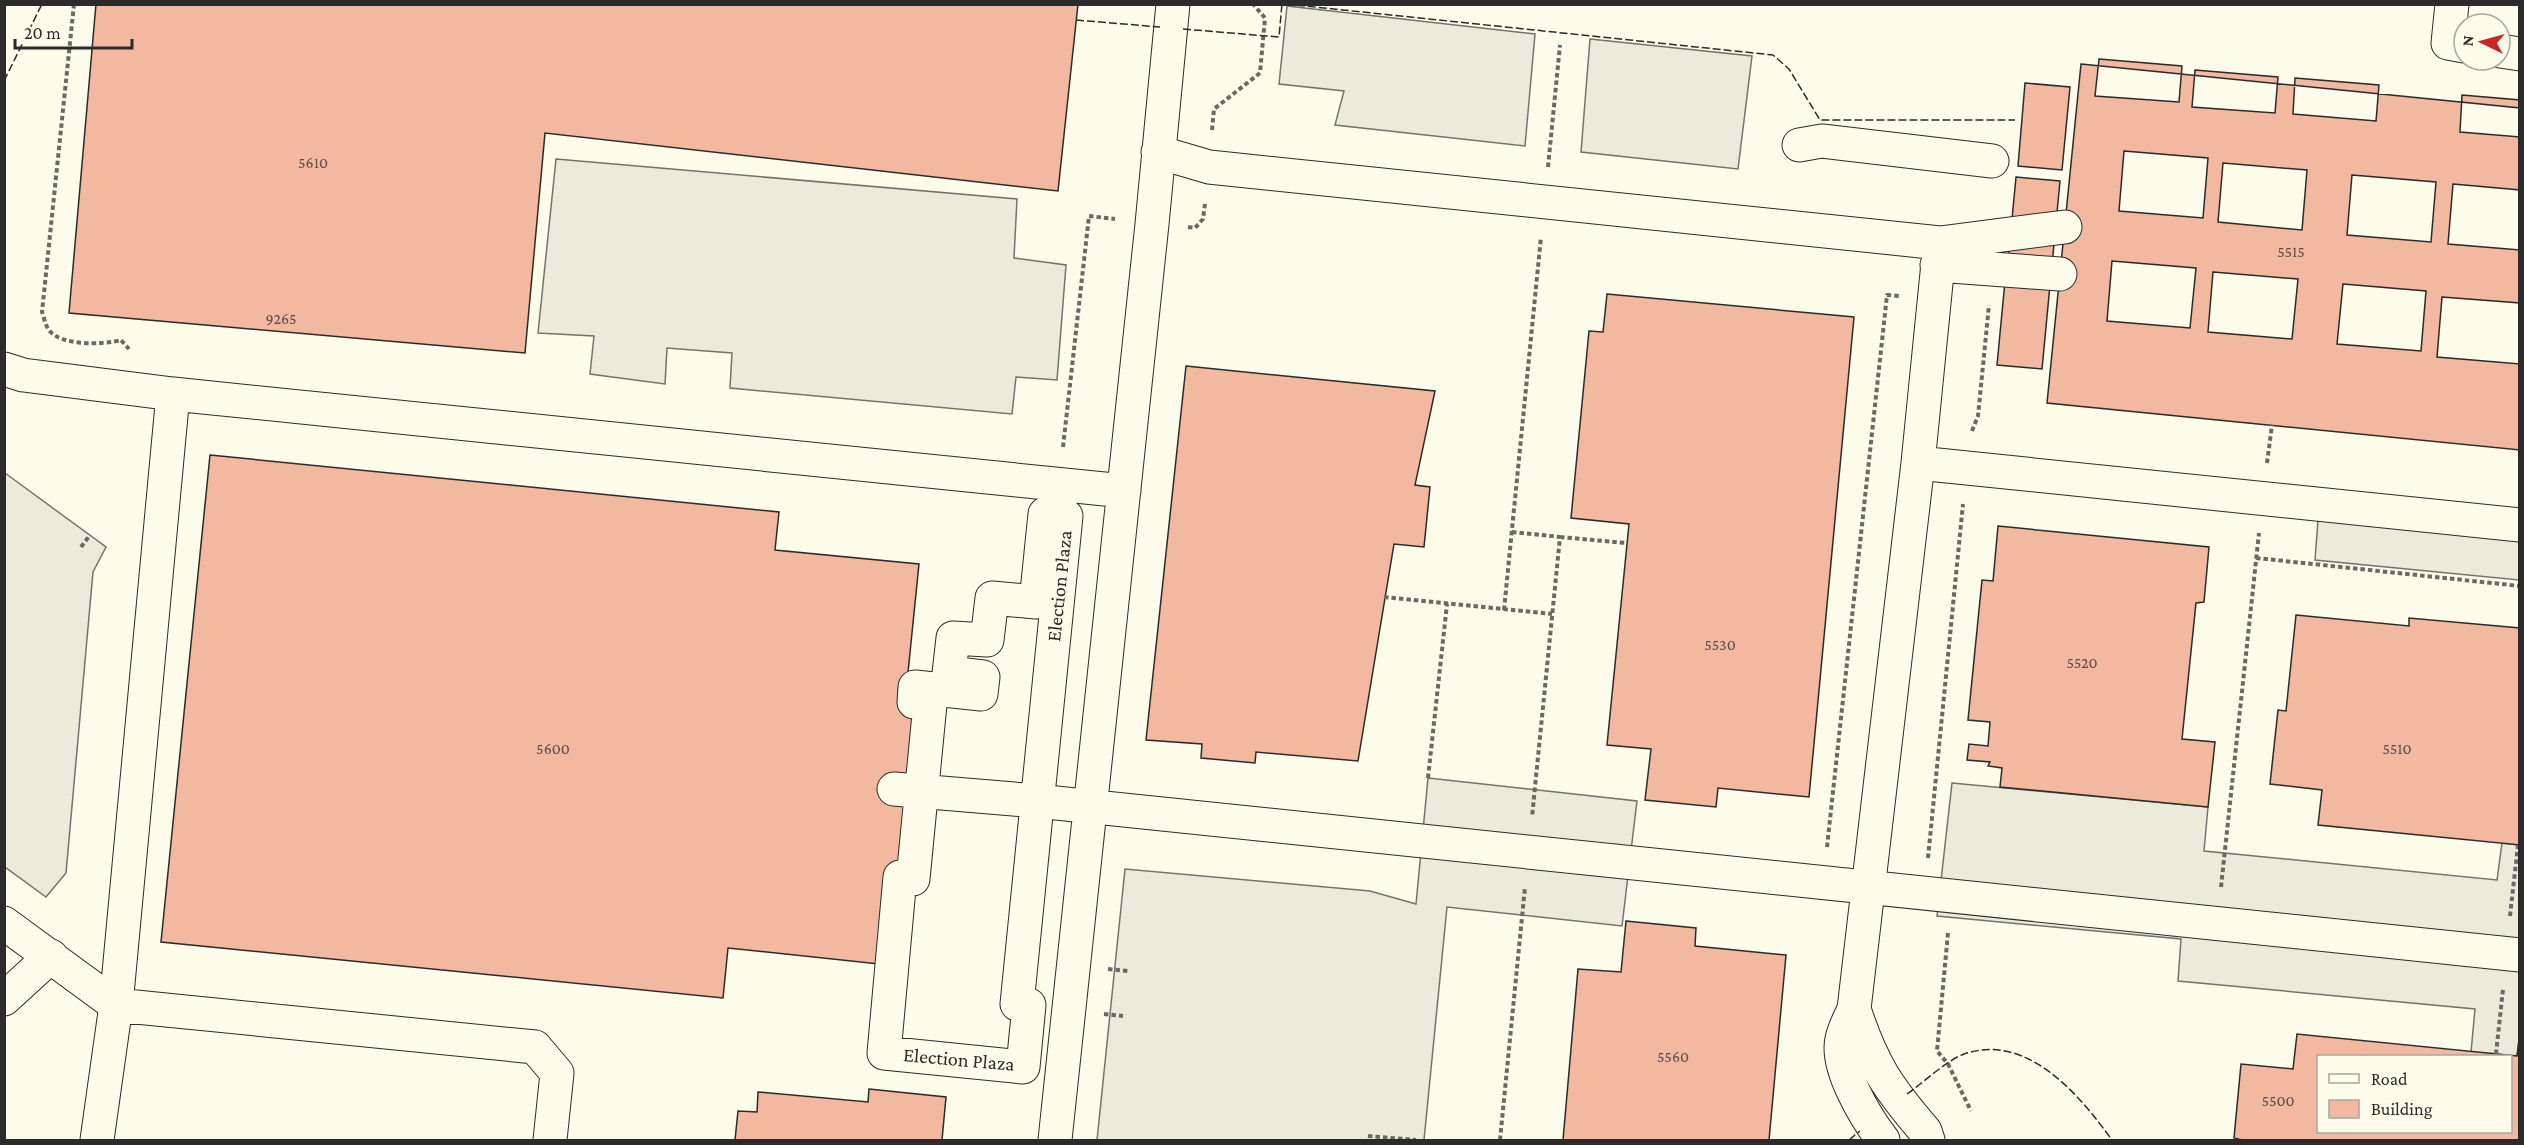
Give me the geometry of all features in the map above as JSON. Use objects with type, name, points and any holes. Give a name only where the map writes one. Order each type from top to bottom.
[{"type":"street","points":[[1055,1140],[1173,4]]},
{"type":"street","points":[[2452,4],[2448,43],[2452,44]]},
{"type":"street","points":[[1799,145],[1822,141],[1992,161]]},
{"type":"street","points":[[1158,153],[1209,167],[1545,201],[1939,254],[2060,274]]},
{"type":"street","points":[[1939,254],[2065,227]]},
{"type":"street","points":[[1883,1140],[1857,1101],[1846,1074],[1841,1040],[1854,1009],[1918,463],[1939,254]]},
{"type":"street","points":[[4,369],[23,375],[173,394],[1124,491]]},
{"type":"street","points":[[97,1140],[116,1005],[173,394]]},
{"type":"street","points":[[1918,463],[2520,525]]},
{"type":"street","name":"Election Plaza","points":[[1045,514],[1066,516],[1017,1004],[1029,1005],[1023,1067],[884,1053],[900,878],[913,879],[908,790],[930,704],[914,702],[915,687],[981,694],[983,677],[949,673],[953,638],[987,640],[992,598],[1036,602],[1045,514]]},
{"type":"street","points":[[908,790],[1037,801],[2520,956]]},
{"type":"street","points":[[4,923],[116,1005],[535,1047],[557,1073],[550,1140]]},
{"type":"street","points":[[4,999],[51,956]]},
{"type":"street","points":[[1854,1009],[1867,1047],[1884,1081],[1925,1131],[1928,1140]]},
{"type":"path","points":[[74,4],[42,312],[49,331],[64,340],[107,344],[121,340],[129,349]]},
{"type":"path","points":[[1504,610],[1560,45]]},
{"type":"path","points":[[1823,883],[1887,294],[1990,304],[1978,416],[1973,429],[1967,468],[1938,895],[1936,1051],[1948,1064],[1971,1111]]},
{"type":"path","points":[[2217,924],[2262,499],[2272,425]]},
{"type":"path","points":[[81,547],[90,535]]},
{"type":"path","points":[[1560,537],[1626,543]]},
{"type":"path","points":[[2256,558],[2520,586]]},
{"type":"path","points":[[1384,597],[1552,614]]},
{"type":"path","points":[[1428,777],[1447,603]]},
{"type":"path","points":[[1099,968],[1128,971]]},
{"type":"path","points":[[1094,1013],[1124,1016]]},
{"type":"path","points":[[1368,1136],[1416,1140]]},
{"type":"shaded area","points":[[1287,6],[1535,34],[1525,146],[1335,125],[1344,91],[1279,84]]},
{"type":"shaded area","points":[[1590,39],[1752,56],[1738,169],[1581,152]]},
{"type":"shaded area","points":[[556,159],[1017,199],[1014,258],[1066,265],[1057,380],[1016,377],[1012,414],[730,388],[732,353],[667,348],[665,384],[590,374],[594,336],[538,333]]},
{"type":"shaded area","points":[[5,473],[106,547],[93,572],[66,873],[46,897],[5,867]]},
{"type":"shaded area","points":[[2319,507],[2519,528],[2519,580],[2315,560]]},
{"type":"shaded area","points":[[1428,778],[1637,801],[1622,926],[1447,907],[1424,1140],[1097,1140],[1125,869],[1370,891],[1416,904]]},
{"type":"shaded area","points":[[1952,783],[2208,807],[2204,851],[2497,880],[2502,843],[2519,845],[2520,1032],[2517,1056],[2471,1052],[2475,1009],[2178,981],[2181,939],[1937,916]]},
{"type":"building","points":[[96,4],[1078,4],[1058,191],[545,133],[525,353],[69,313]]},
{"type":"building","points":[[2099,59],[2182,66],[2179,102],[2095,96]]},
{"type":"building","points":[[2081,64],[2520,108],[2520,450],[2047,403]]},
{"type":"building","points":[[2195,70],[2278,77],[2275,113],[2192,107]]},
{"type":"building","points":[[2295,78],[2379,85],[2376,121],[2293,114]]},
{"type":"building","points":[[2025,83],[2070,87],[2062,170],[2018,166]]},
{"type":"building","points":[[2462,95],[2520,100],[2520,137],[2460,132]]},
{"type":"building","points":[[2124,151],[2208,158],[2203,218],[2119,211]]},
{"type":"building","points":[[2223,163],[2307,170],[2302,230],[2218,222]]},
{"type":"building","points":[[2352,175],[2436,182],[2431,242],[2347,235]]},
{"type":"building","points":[[2016,177],[2060,181],[2052,265],[2008,261]]},
{"type":"building","points":[[2453,184],[2520,190],[2520,250],[2448,244]]},
{"type":"building","points":[[2112,261],[2196,268],[2190,328],[2107,321]]},
{"type":"building","points":[[2213,272],[2298,279],[2292,339],[2208,332]]},
{"type":"building","points":[[2005,281],[2050,285],[2042,369],[1997,365]]},
{"type":"building","points":[[2343,284],[2426,291],[2421,351],[2337,344]]},
{"type":"building","points":[[1607,294],[1854,317],[1809,797],[1718,788],[1716,807],[1645,800],[1651,749],[1607,745],[1629,524],[1571,518],[1589,331],[1603,332]]},
{"type":"building","points":[[2442,297],[2520,303],[2520,364],[2437,357]]},
{"type":"building","points":[[1186,366],[1435,391],[1415,485],[1430,487],[1424,547],[1394,544],[1358,761],[1256,752],[1255,763],[1201,758],[1202,744],[1146,740]]},
{"type":"building","points":[[210,455],[779,512],[775,550],[919,564],[905,702],[930,704],[913,879],[879,964],[728,948],[723,998],[161,942]]},
{"type":"building","points":[[1998,526],[2209,547],[2204,602],[2196,603],[2182,739],[2215,742],[2208,807],[2000,787],[2002,768],[1988,766],[1990,762],[1967,760],[1969,744],[1988,746],[1990,722],[1968,720],[1982,580],[1993,581]]},
{"type":"building","points":[[2296,615],[2409,626],[2409,618],[2520,628],[2520,845],[2318,825],[2322,790],[2270,784],[2278,710],[2286,711]]},
{"type":"building","points":[[1626,921],[1696,928],[1695,946],[1786,955],[1769,1140],[1563,1140],[1578,969],[1621,972]]},
{"type":"building","points":[[2520,1032],[2520,1140],[2242,1140],[2234,1138],[2241,1064],[2293,1069],[2297,1034],[2507,1055],[2317,1055],[2317,1133],[2512,1133],[2512,1056],[2517,1056]]},
{"type":"building","points":[[869,1089],[946,1097],[942,1140],[735,1140],[738,1111],[757,1112],[758,1092],[868,1102]]},
{"type":"fence","points":[[4,81],[42,4]]},
{"type":"fence","points":[[1183,29],[1279,37],[1282,4]]},
{"type":"fence","points":[[1286,4],[1773,55],[1789,69],[1820,120],[2015,120]]},
{"type":"fence","points":[[1076,20],[1160,27]]},
{"type":"fence","points":[[1907,1094],[1943,1066],[1964,1054],[1987,1050],[2010,1052],[2031,1060],[2050,1072],[2084,1105],[2112,1140]]},
{"type":"fence","points":[[1849,1140],[1860,1131]]}]
